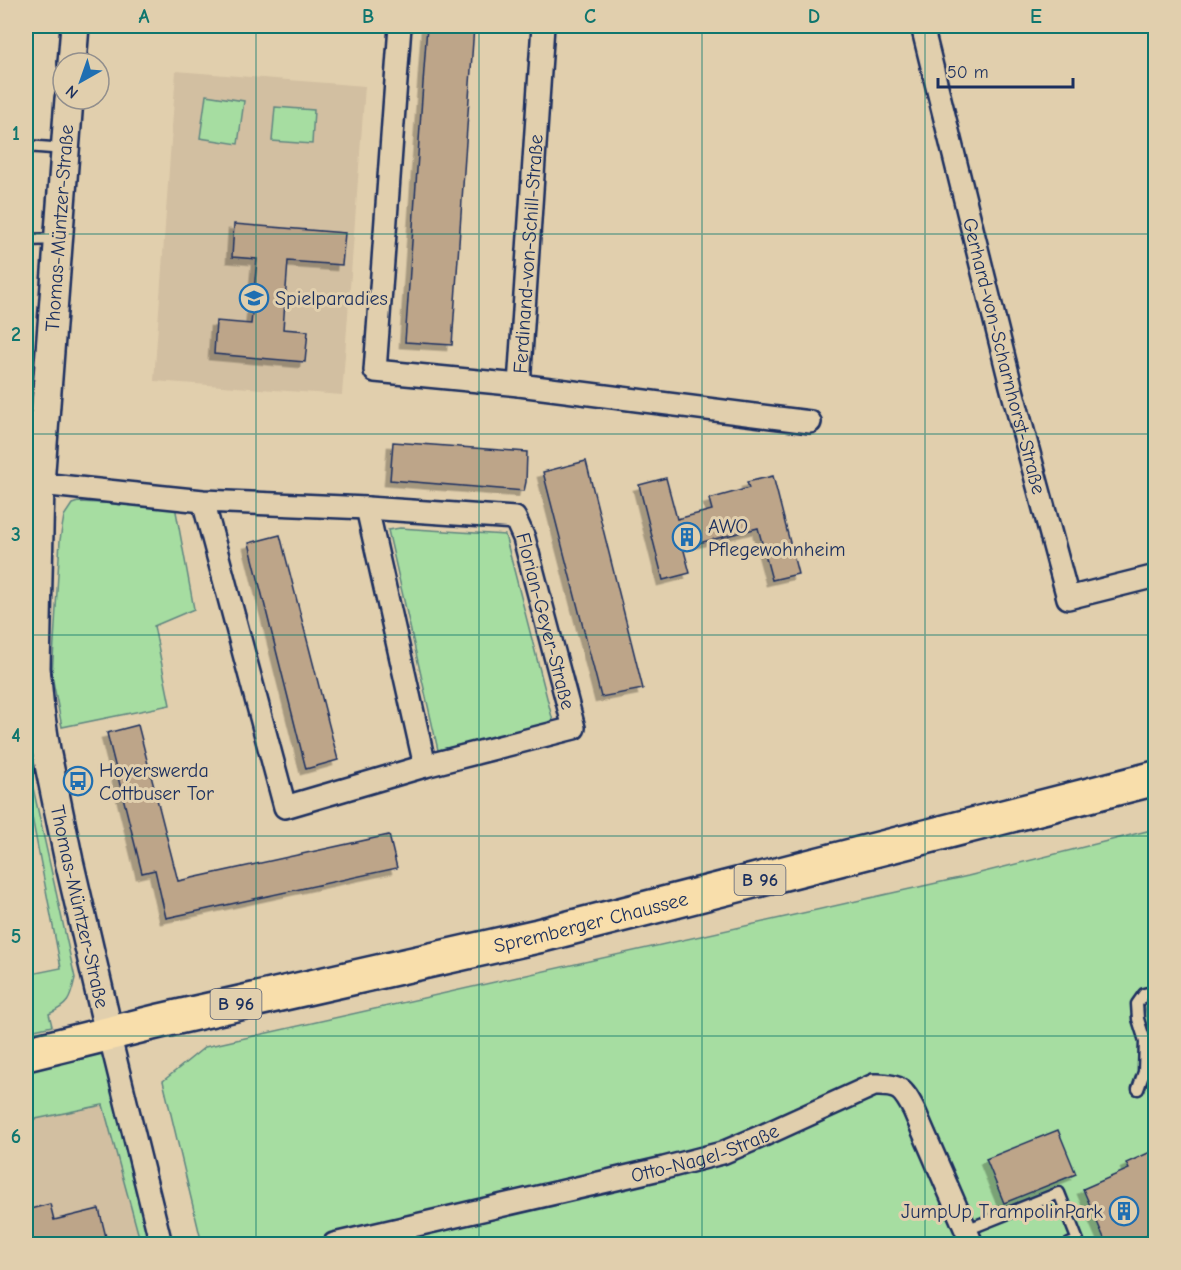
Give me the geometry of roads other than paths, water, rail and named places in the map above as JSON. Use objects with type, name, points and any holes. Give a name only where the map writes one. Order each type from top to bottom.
[{"type":"main road","name":"Spremberger Chaussee","points":[[26,1054],[109,1033],[538,936],[1155,778]]},
{"type":"street","points":[[73,51],[75,26]]},
{"type":"street","name":"Ferdinand-von-Schill-Straße","points":[[400,26],[375,371],[519,385],[543,26]]},
{"type":"street","name":"Gerhard-von-Scharnhorst-Straße","points":[[922,26],[1008,375],[1068,598],[1155,576]]},
{"type":"street","name":"Thomas-Müntzer-Straße","points":[[68,111],[40,484],[31,668],[69,861],[109,1033]]},
{"type":"street","points":[[519,385],[810,422]]},
{"type":"street","name":"Florian-Geyer-Straße","points":[[40,484],[203,501],[367,508],[515,518],[525,538],[574,728],[425,766]]},
{"type":"street","points":[[203,501],[285,807],[425,766],[367,508]]},
{"type":"street","points":[[109,1033],[161,1245]]},
{"type":"street","name":"Otto-Nagel-Straße","points":[[334,1245],[722,1153],[874,1085],[885,1084],[897,1087],[905,1093],[969,1237]]},
{"type":"lane","points":[[26,146],[65,149]]},
{"type":"lane","points":[[26,240],[59,239]]},
{"type":"lane","points":[[1138,1089],[1144,1072],[1145,1041],[1138,1018],[1137,1004],[1144,994],[1155,991]]},
{"type":"lane","points":[[969,1237],[1059,1193],[1078,1241],[1069,1245]]},
{"type":"place","name":"Spielparadies","points":[[254,298]]},
{"type":"place","name":"AWO Pflegewohnheim","points":[[687,537]]},
{"type":"place","name":"Hoyerswerda Cottbuser Tor","points":[[78,781]]},
{"type":"place","name":"JumpUp TrampolinPark","points":[[1124,1211]]}]
